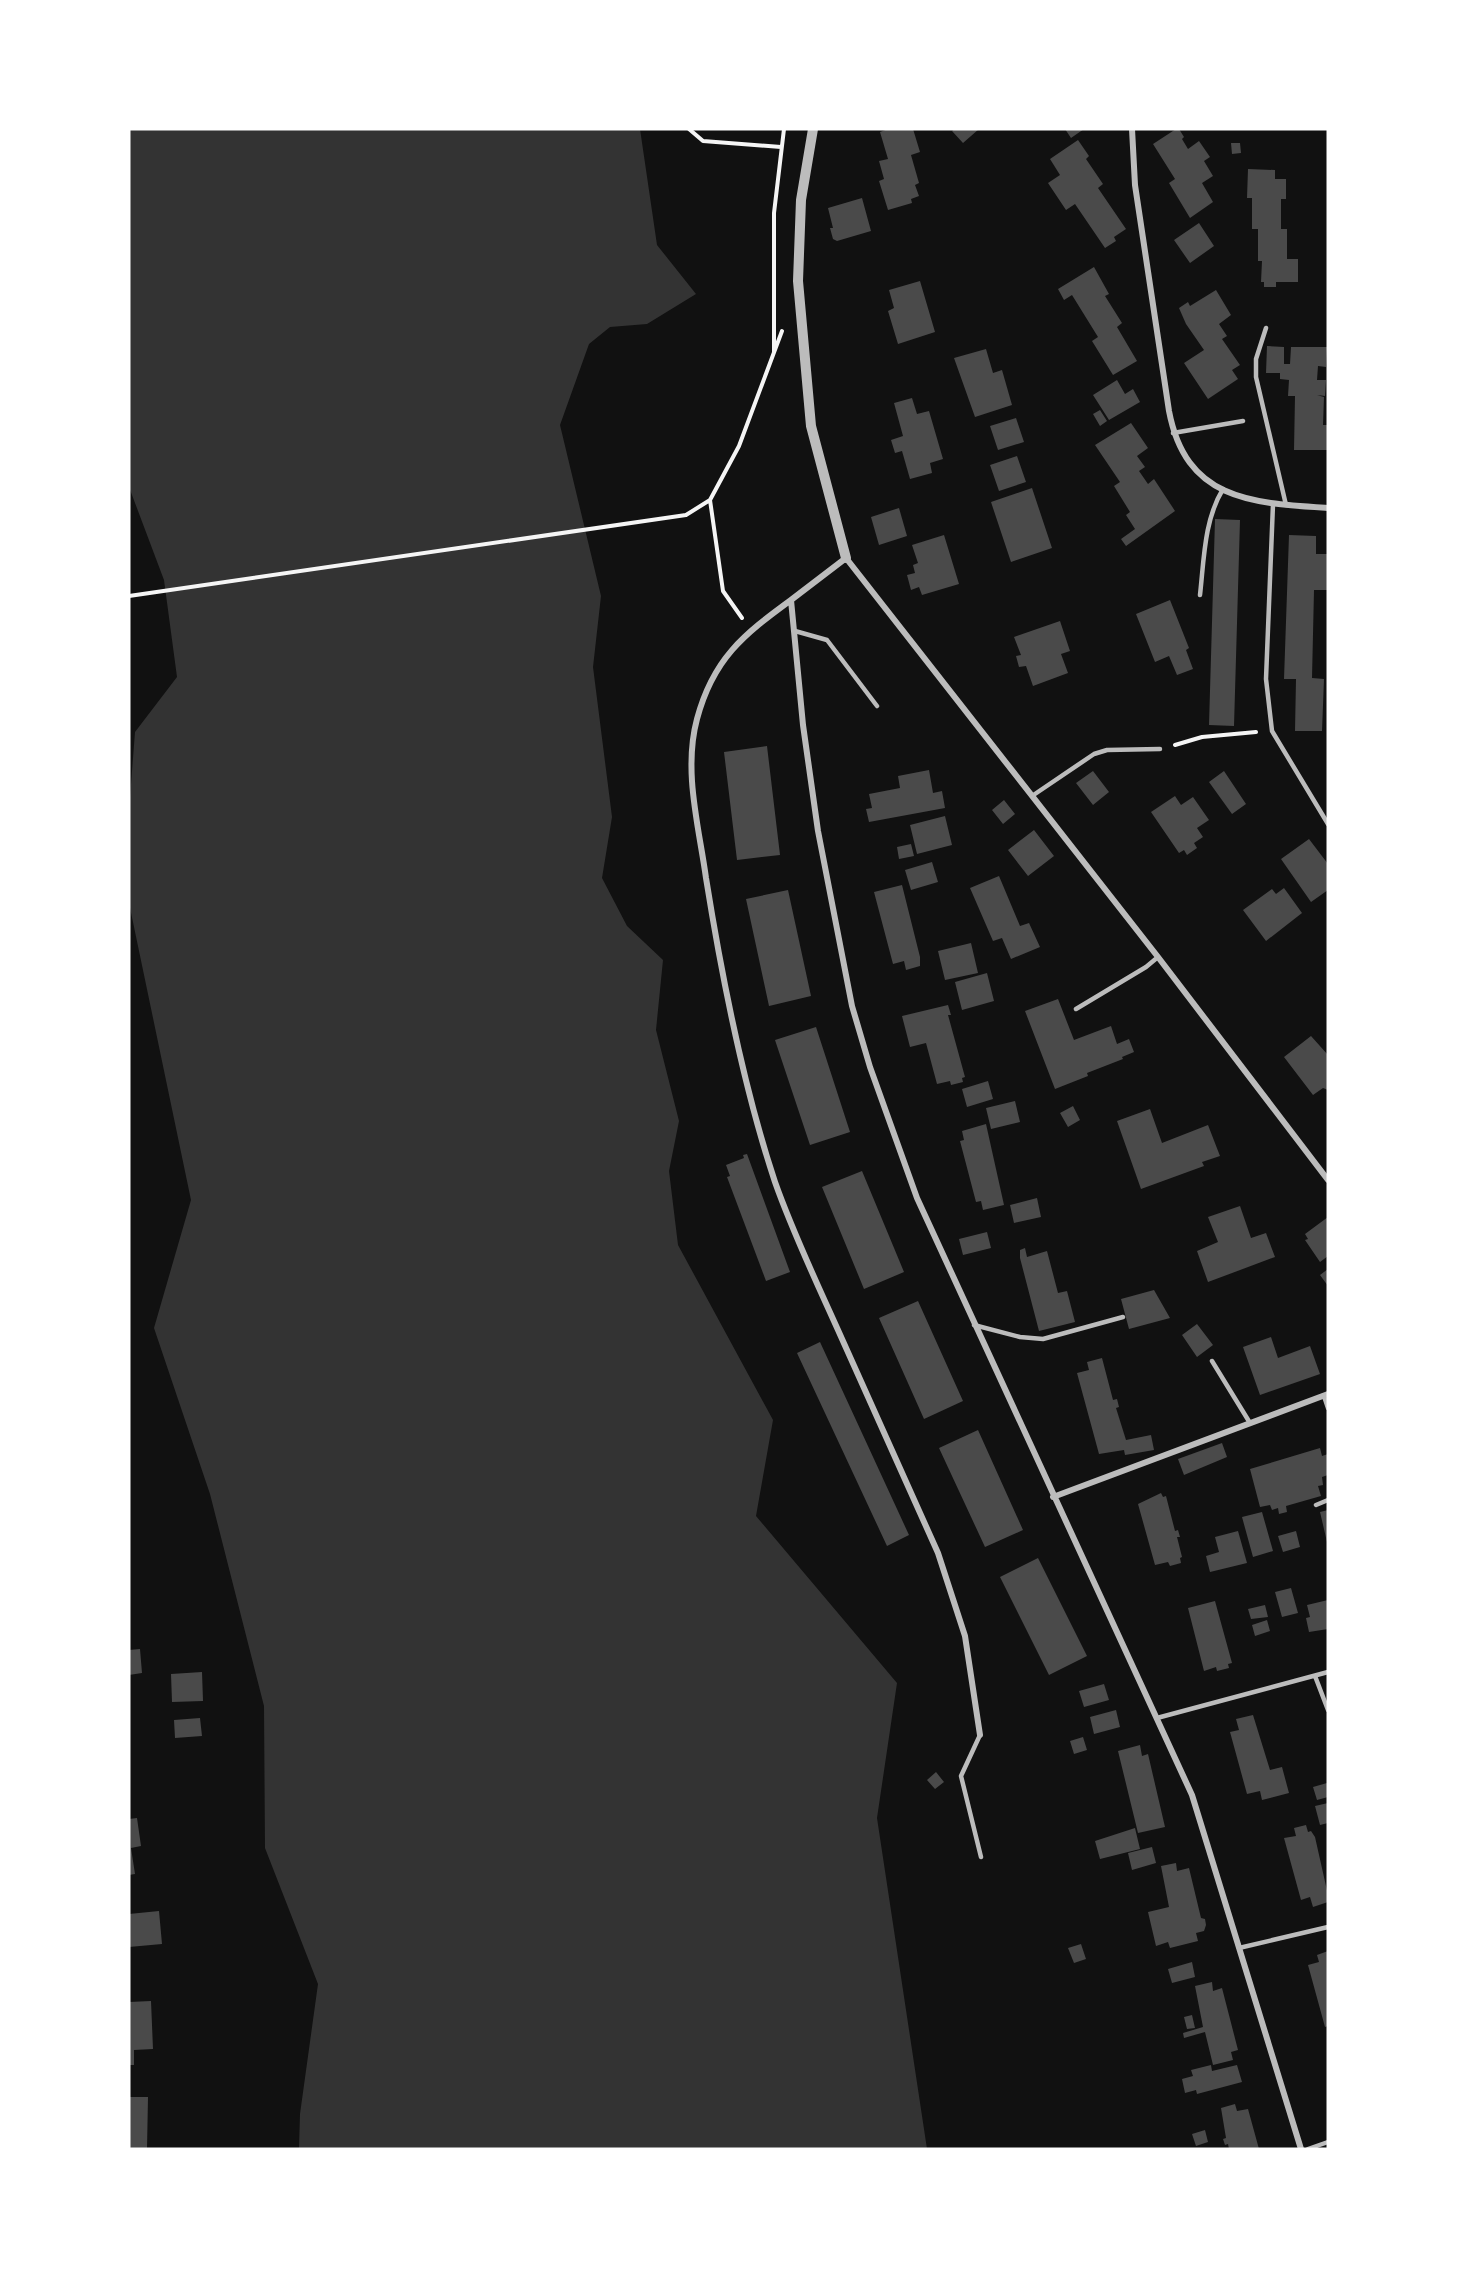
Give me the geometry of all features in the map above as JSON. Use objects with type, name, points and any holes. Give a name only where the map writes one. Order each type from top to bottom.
[{"type":"street","points":[[813,129],[801,200],[798,281],[811,426],[846,558],[1158,957],[1328,1180]]},
{"type":"street","points":[[1132,129],[1135,185],[1173,433],[1182,455],[1192,469],[1204,479],[1223,489],[1273,504],[1328,508]]},
{"type":"street","points":[[846,558],[750,630],[724,657],[708,685],[696,720],[691,779],[718,953],[744,1066],[775,1181],[801,1246],[938,1553],[965,1636],[980,1735]]},
{"type":"street","points":[[791,600],[803,725],[818,831],[852,1006],[870,1067],[917,1198],[1192,1795],[1301,2149]]},
{"type":"street","points":[[1053,1497],[1326,1395]]},
{"type":"lane","points":[[1266,328],[1256,359],[1256,377],[1286,505]]},
{"type":"lane","points":[[1173,433],[1243,422]]},
{"type":"lane","points":[[1200,595],[1209,525],[1214,505],[1223,489]]},
{"type":"lane","points":[[1273,504],[1266,679],[1272,731],[1328,824]]},
{"type":"lane","points":[[795,631],[827,640],[877,706]]},
{"type":"lane","points":[[1032,796],[1094,754],[1107,750],[1160,749]]},
{"type":"lane","points":[[1076,1009],[1146,967],[1158,957]]},
{"type":"lane","points":[[974,1325],[1020,1337],[1043,1338],[1123,1317]]},
{"type":"lane","points":[[1212,1361],[1250,1423]]},
{"type":"lane","points":[[1326,1395],[1328,1408]]},
{"type":"lane","points":[[1316,1505],[1328,1500]]},
{"type":"lane","points":[[1157,1718],[1328,1672]]},
{"type":"lane","points":[[1315,1676],[1328,1710]]},
{"type":"lane","points":[[980,1735],[961,1776],[981,1857]]},
{"type":"lane","points":[[1239,1948],[1328,1926]]},
{"type":"lane","points":[[1308,2149],[1328,2142]]},
{"type":"path","points":[[689,129],[703,141],[781,147]]},
{"type":"path","points":[[774,356],[774,213],[784,129]]},
{"type":"path","points":[[129,596],[686,515],[710,500],[738,446],[774,356],[784,324]]},
{"type":"path","points":[[710,500],[723,591],[750,630]]},
{"type":"path","points":[[1160,749],[1202,737],[1272,731]]},
{"type":"shaded area","points":[[129,129],[640,129],[657,245],[696,294],[647,324],[610,327],[589,344],[560,425],[601,596],[593,667],[612,817],[602,878],[627,926],[663,960],[656,1030],[679,1121],[669,1171],[678,1245],[773,1420],[756,1516],[897,1683],[877,1818],[927,2149],[299,2149],[300,2114],[318,1984],[265,1848],[264,1706],[210,1494],[154,1328],[191,1200],[129,903],[129,810],[135,732],[177,677],[164,580],[129,487]]},
{"type":"building","points":[[888,129],[913,129],[920,152],[911,155],[919,183],[915,185],[919,196],[911,199],[912,203],[888,210],[879,181],[884,179],[879,161],[888,159],[880,132]]},
{"type":"building","points":[[979,129],[963,143],[952,131]]},
{"type":"building","points":[[1065,129],[1084,129],[1071,138]]},
{"type":"building","points":[[1179,129],[1184,137],[1182,139],[1188,149],[1199,141],[1210,157],[1204,161],[1213,176],[1202,183],[1213,202],[1190,218],[1169,183],[1175,179],[1153,144]]},
{"type":"building","points":[[1078,140],[1089,156],[1086,159],[1103,184],[1098,188],[1126,229],[1114,237],[1116,241],[1105,248],[1075,204],[1066,210],[1048,183],[1060,175],[1050,159]]},
{"type":"building","points":[[1231,143],[1240,143],[1241,153],[1232,154]]},
{"type":"building","points":[[1248,169],[1275,170],[1275,179],[1286,179],[1286,199],[1281,199],[1281,229],[1287,229],[1287,259],[1298,259],[1298,282],[1276,282],[1276,287],[1264,287],[1264,282],[1261,282],[1262,261],[1258,261],[1258,229],[1252,229],[1252,198],[1247,198]]},
{"type":"building","points":[[862,198],[871,231],[837,241],[833,239],[828,208]]},
{"type":"building","points":[[1199,223],[1214,246],[1190,263],[1174,240]]},
{"type":"building","points":[[1094,267],[1109,294],[1105,296],[1122,323],[1117,327],[1137,361],[1113,375],[1092,341],[1098,337],[1072,295],[1064,300],[1058,289]]},
{"type":"building","points":[[920,281],[935,332],[898,344],[888,311],[894,308],[889,290]]},
{"type":"building","points":[[1216,290],[1231,315],[1219,324],[1227,336],[1222,339],[1240,365],[1232,370],[1238,379],[1208,399],[1184,363],[1204,350],[1186,324],[1179,308],[1188,302],[1190,306]]},
{"type":"building","points":[[1267,346],[1284,347],[1284,364],[1290,364],[1291,347],[1327,347],[1326,367],[1318,366],[1317,380],[1326,380],[1325,396],[1317,395],[1324,397],[1323,425],[1328,425],[1328,450],[1294,450],[1295,396],[1288,396],[1289,380],[1280,379],[1280,373],[1266,373]]},
{"type":"building","points":[[986,349],[993,373],[1002,370],[1012,405],[975,417],[954,358]]},
{"type":"building","points":[[1117,380],[1125,394],[1133,389],[1140,402],[1109,420],[1093,395]]},
{"type":"building","points":[[912,398],[917,414],[929,411],[943,459],[930,463],[932,473],[910,479],[902,451],[895,453],[891,440],[903,436],[894,403]]},
{"type":"building","points":[[1100,410],[1107,421],[1100,426],[1093,414]]},
{"type":"building","points":[[1016,418],[1024,442],[998,450],[990,426]]},
{"type":"building","points":[[1131,423],[1148,448],[1137,456],[1145,467],[1139,471],[1148,484],[1154,479],[1175,511],[1126,546],[1121,539],[1135,529],[1126,515],[1130,512],[1114,486],[1120,482],[1095,445]]},
{"type":"building","points":[[1017,456],[1026,482],[999,491],[990,465]]},
{"type":"building","points":[[1032,488],[1052,548],[1011,562],[991,502]]},
{"type":"building","points":[[899,508],[907,536],[879,545],[871,517]]},
{"type":"building","points":[[1215,519],[1240,520],[1234,726],[1209,725]]},
{"type":"building","points":[[944,535],[959,584],[922,595],[919,587],[911,590],[907,575],[915,573],[913,565],[918,563],[912,545]]},
{"type":"building","points":[[1289,535],[1316,536],[1316,554],[1328,554],[1328,590],[1314,590],[1312,678],[1324,679],[1322,731],[1295,731],[1296,679],[1284,679]]},
{"type":"building","points":[[1170,600],[1189,648],[1186,650],[1193,669],[1177,675],[1169,656],[1155,662],[1136,614]]},
{"type":"building","points":[[1060,621],[1070,651],[1061,654],[1068,673],[1033,686],[1026,666],[1019,667],[1016,656],[1021,655],[1014,637]]},
{"type":"building","points":[[767,746],[780,855],[737,860],[724,752]]},
{"type":"building","points":[[929,770],[933,793],[942,791],[945,808],[869,822],[866,809],[872,808],[869,794],[900,788],[898,776]]},
{"type":"building","points":[[1093,771],[1109,792],[1093,805],[1076,783]]},
{"type":"building","points":[[1224,771],[1246,804],[1232,814],[1209,782]]},
{"type":"building","points":[[1175,796],[1181,805],[1193,797],[1209,820],[1197,828],[1203,837],[1194,843],[1197,848],[1187,855],[1184,850],[1179,853],[1151,812]]},
{"type":"building","points":[[1004,800],[1015,814],[1003,824],[992,810]]},
{"type":"building","points":[[945,816],[952,845],[917,854],[910,825]]},
{"type":"building","points":[[1034,830],[1054,856],[1028,876],[1008,850]]},
{"type":"building","points":[[1309,839],[1328,864],[1328,890],[1311,902],[1281,859]]},
{"type":"building","points":[[911,844],[914,856],[899,859],[897,847]]},
{"type":"building","points":[[932,862],[938,882],[911,890],[905,870]]},
{"type":"building","points":[[999,876],[1020,926],[1029,923],[1040,947],[1011,959],[1002,938],[993,941],[970,888]]},
{"type":"building","points":[[902,885],[920,957],[920,966],[906,970],[904,961],[893,964],[874,892]]},
{"type":"building","points":[[1284,888],[1302,913],[1266,941],[1243,910],[1272,889],[1276,894]]},
{"type":"building","points":[[788,890],[811,996],[769,1006],[746,899]]},
{"type":"building","points":[[971,943],[978,973],[945,980],[938,951]]},
{"type":"building","points":[[987,973],[994,1001],[962,1010],[955,982]]},
{"type":"building","points":[[1058,999],[1074,1040],[1111,1026],[1117,1044],[1129,1039],[1134,1052],[1122,1057],[1123,1059],[1087,1073],[1088,1076],[1055,1089],[1025,1011]]},
{"type":"building","points":[[948,1005],[951,1015],[948,1015],[965,1077],[962,1078],[963,1082],[951,1085],[950,1081],[937,1084],[926,1043],[910,1047],[902,1016]]},
{"type":"building","points":[[816,1027],[850,1132],[810,1145],[775,1040]]},
{"type":"building","points":[[1311,1036],[1328,1055],[1328,1090],[1323,1088],[1313,1095],[1284,1057]]},
{"type":"building","points":[[988,1081],[993,1099],[967,1107],[962,1089]]},
{"type":"building","points":[[1015,1101],[1020,1122],[991,1129],[986,1108]]},
{"type":"building","points":[[1073,1106],[1080,1120],[1068,1127],[1060,1113]]},
{"type":"building","points":[[1150,1109],[1162,1143],[1208,1125],[1220,1156],[1202,1162],[1204,1166],[1141,1189],[1117,1121]]},
{"type":"building","points":[[986,1124],[1004,1205],[983,1210],[981,1201],[976,1202],[960,1141],[964,1140],[962,1131]]},
{"type":"building","points":[[747,1154],[790,1272],[766,1281],[727,1177],[730,1176],[726,1165],[744,1158],[743,1155]]},
{"type":"building","points":[[862,1171],[904,1272],[864,1289],[822,1187]]},
{"type":"building","points":[[1037,1198],[1041,1217],[1014,1223],[1010,1205]]},
{"type":"building","points":[[1240,1206],[1251,1238],[1266,1233],[1275,1257],[1208,1282],[1197,1251],[1218,1242],[1208,1217]]},
{"type":"building","points":[[1328,1217],[1328,1256],[1320,1262],[1305,1240],[1308,1239],[1305,1234]]},
{"type":"building","points":[[987,1232],[991,1248],[963,1255],[959,1239]]},
{"type":"building","points":[[1025,1248],[1027,1257],[1047,1251],[1058,1293],[1067,1291],[1075,1322],[1039,1331],[1020,1258],[1020,1250]]},
{"type":"building","points":[[1328,1269],[1328,1286],[1320,1275]]},
{"type":"building","points":[[1154,1290],[1170,1318],[1129,1329],[1121,1299]]},
{"type":"building","points":[[918,1301],[963,1401],[924,1419],[879,1318]]},
{"type":"building","points":[[1197,1324],[1213,1345],[1197,1357],[1182,1335]]},
{"type":"building","points":[[1271,1337],[1278,1358],[1310,1346],[1320,1374],[1260,1395],[1243,1347]]},
{"type":"building","points":[[820,1342],[909,1535],[887,1546],[797,1353]]},
{"type":"building","points":[[1102,1358],[1113,1400],[1117,1399],[1119,1407],[1116,1408],[1126,1440],[1151,1435],[1154,1450],[1125,1455],[1124,1450],[1099,1454],[1077,1373],[1089,1370],[1087,1362]]},
{"type":"building","points":[[978,1430],[1023,1530],[985,1547],[939,1448]]},
{"type":"building","points":[[1222,1443],[1227,1457],[1184,1475],[1178,1459]]},
{"type":"building","points":[[1320,1448],[1322,1456],[1328,1454],[1328,1475],[1322,1477],[1323,1485],[1318,1486],[1321,1496],[1286,1506],[1287,1512],[1279,1514],[1278,1508],[1272,1510],[1270,1505],[1260,1507],[1250,1469]]},
{"type":"building","points":[[1161,1493],[1163,1497],[1166,1496],[1175,1531],[1178,1530],[1180,1537],[1177,1537],[1182,1557],[1180,1558],[1181,1563],[1170,1566],[1168,1562],[1155,1565],[1138,1504]]},
{"type":"building","points":[[1328,1510],[1328,1542],[1327,1542],[1320,1512]]},
{"type":"building","points":[[1262,1512],[1273,1551],[1253,1557],[1242,1517]]},
{"type":"building","points":[[1238,1531],[1247,1563],[1210,1572],[1206,1556],[1219,1552],[1215,1537]]},
{"type":"building","points":[[1296,1531],[1300,1547],[1283,1552],[1278,1536]]},
{"type":"building","points":[[1038,1558],[1087,1656],[1049,1675],[1000,1577]]},
{"type":"building","points":[[1291,1588],[1298,1613],[1282,1617],[1275,1592]]},
{"type":"building","points":[[1328,1600],[1328,1629],[1309,1632],[1306,1618],[1310,1617],[1307,1605]]},
{"type":"building","points":[[1215,1601],[1232,1663],[1228,1664],[1229,1668],[1217,1671],[1216,1667],[1204,1671],[1188,1608]]},
{"type":"building","points":[[1265,1605],[1268,1617],[1251,1619],[1248,1609]]},
{"type":"building","points":[[1267,1620],[1270,1631],[1255,1636],[1252,1625]]},
{"type":"building","points":[[140,1649],[142,1673],[129,1675],[129,1650]]},
{"type":"building","points":[[202,1672],[203,1701],[172,1702],[171,1674]]},
{"type":"building","points":[[1104,1684],[1109,1700],[1084,1707],[1079,1691]]},
{"type":"building","points":[[1116,1710],[1120,1727],[1094,1734],[1090,1717]]},
{"type":"building","points":[[1253,1715],[1270,1770],[1282,1767],[1289,1793],[1262,1800],[1260,1791],[1247,1794],[1230,1732],[1239,1730],[1236,1719]]},
{"type":"building","points":[[200,1718],[202,1736],[175,1738],[174,1720]]},
{"type":"building","points":[[1083,1737],[1087,1750],[1074,1754],[1070,1741]]},
{"type":"building","points":[[1140,1745],[1142,1756],[1148,1754],[1165,1827],[1138,1833],[1118,1751]]},
{"type":"building","points":[[936,1772],[944,1782],[935,1789],[927,1780]]},
{"type":"building","points":[[1327,1783],[1328,1797],[1317,1800],[1313,1787]]},
{"type":"building","points":[[1328,1803],[1328,1823],[1320,1825],[1315,1806]]},
{"type":"building","points":[[137,1818],[141,1846],[131,1848],[135,1874],[129,1875],[129,1819]]},
{"type":"building","points":[[1306,1825],[1308,1832],[1311,1831],[1315,1837],[1328,1895],[1328,1902],[1313,1907],[1310,1897],[1301,1900],[1284,1838],[1296,1836],[1294,1828]]},
{"type":"building","points":[[1135,1828],[1140,1849],[1100,1859],[1095,1841]]},
{"type":"building","points":[[1152,1847],[1156,1863],[1132,1870],[1128,1853]]},
{"type":"building","points":[[1176,1863],[1177,1871],[1189,1868],[1201,1918],[1205,1919],[1206,1925],[1204,1931],[1196,1933],[1198,1941],[1170,1948],[1168,1942],[1156,1946],[1148,1912],[1169,1907],[1161,1866]]},
{"type":"building","points":[[159,1911],[162,1944],[129,1947],[129,1914]]},
{"type":"building","points":[[1081,1944],[1086,1959],[1074,1963],[1068,1948]]},
{"type":"building","points":[[1328,1951],[1328,2026],[1325,2027],[1308,1965],[1319,1962],[1317,1955]]},
{"type":"building","points":[[1192,1962],[1195,1977],[1172,1983],[1168,1969]]},
{"type":"building","points":[[1212,1982],[1213,1991],[1222,1988],[1238,2050],[1231,2052],[1233,2060],[1213,2065],[1205,2032],[1184,2038],[1183,2033],[1203,2027],[1195,1986]]},
{"type":"building","points":[[151,2001],[153,2049],[134,2050],[134,2065],[129,2065],[129,2002]]},
{"type":"building","points":[[1192,2015],[1195,2028],[1187,2029],[1184,2017]]},
{"type":"building","points":[[1211,2065],[1212,2071],[1237,2065],[1242,2082],[1197,2094],[1196,2090],[1185,2093],[1182,2079],[1193,2076],[1191,2070]]},
{"type":"building","points":[[129,2097],[148,2097],[147,2149],[129,2149]]},
{"type":"building","points":[[1235,2104],[1237,2111],[1248,2109],[1259,2149],[1229,2149],[1228,2144],[1225,2145],[1221,2108]]},
{"type":"building","points":[[1205,2130],[1208,2142],[1196,2146],[1192,2134]]}]
